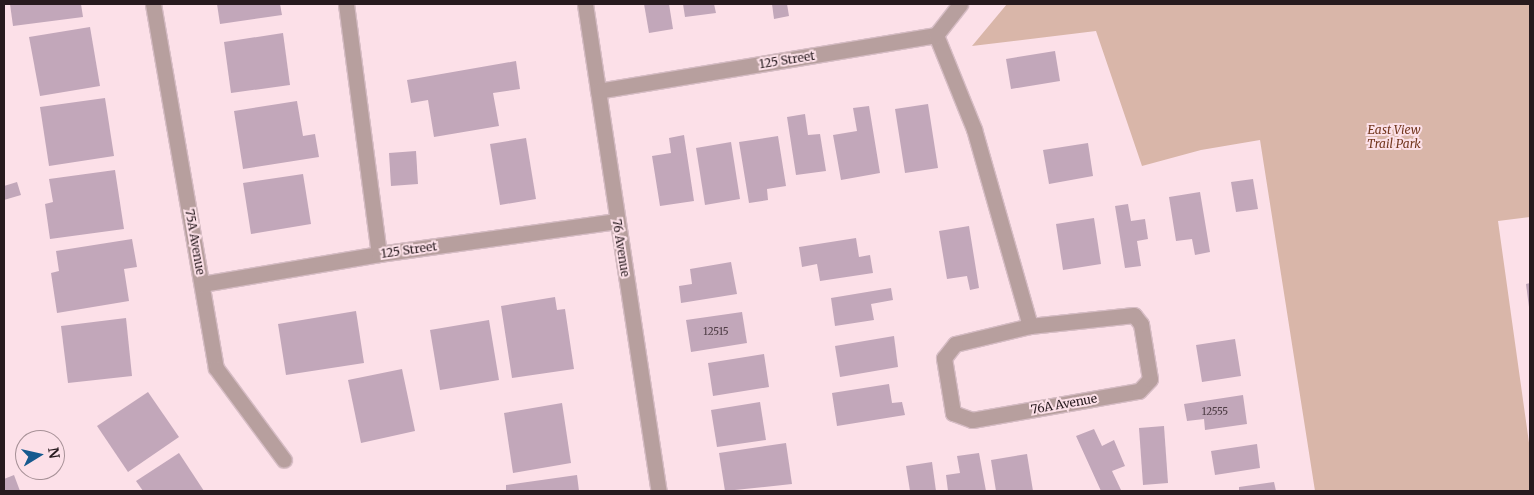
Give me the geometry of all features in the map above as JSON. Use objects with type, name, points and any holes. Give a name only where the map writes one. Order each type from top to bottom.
[{"type":"street","name":"75A Avenue","points":[[153,4],[216,368],[284,460]]},
{"type":"street","points":[[346,4],[379,254]]},
{"type":"street","name":"76 Avenue","points":[[585,4],[659,491]]},
{"type":"street","points":[[960,4],[936,35],[974,130],[1030,326]]},
{"type":"street","name":"125 Street","points":[[598,91],[936,35]]},
{"type":"street","name":"125 Street","points":[[202,284],[379,254],[617,221]]},
{"type":"street","name":"76A Avenue","points":[[1134,315],[1142,324],[1150,379],[1139,391],[972,420],[953,413],[944,358],[955,344],[1030,326],[1134,315]]},
{"type":"green space","name":"East View Trail Park","points":[[1007,4],[1530,4],[1530,217],[1498,221],[1530,450],[1530,491],[1315,491],[1260,140],[1201,150],[1142,166],[1096,31],[972,46]]},
{"type":"building","points":[[10,4],[81,4],[83,17],[13,26]]},
{"type":"building","points":[[217,4],[280,4],[282,15],[220,24]]},
{"type":"building","points":[[644,4],[669,4],[673,29],[649,33]]},
{"type":"building","points":[[683,4],[714,4],[716,13],[685,17]]},
{"type":"building","points":[[772,4],[787,4],[789,16],[774,19]]},
{"type":"building","points":[[90,27],[100,86],[40,96],[29,37]]},
{"type":"building","points":[[283,33],[290,85],[231,93],[224,42]]},
{"type":"building","points":[[1055,51],[1060,81],[1011,89],[1006,59]]},
{"type":"building","points":[[516,61],[520,89],[493,93],[499,126],[434,137],[428,100],[411,103],[407,80]]},
{"type":"building","points":[[105,98],[114,156],[49,166],[40,107]]},
{"type":"building","points":[[297,101],[303,136],[315,134],[319,157],[243,169],[234,111]]},
{"type":"building","points":[[928,104],[938,168],[905,173],[895,109]]},
{"type":"building","points":[[869,106],[880,173],[841,180],[833,135],[857,131],[853,108]]},
{"type":"building","points":[[805,114],[808,135],[820,134],[826,171],[796,175],[787,117]]},
{"type":"building","points":[[684,135],[694,201],[660,206],[652,156],[671,153],[669,138]]},
{"type":"building","points":[[778,136],[786,186],[767,189],[768,200],[749,203],[739,142]]},
{"type":"building","points":[[526,138],[536,199],[500,205],[490,144]]},
{"type":"building","points":[[731,142],[740,199],[705,205],[696,148]]},
{"type":"building","points":[[1088,143],[1093,176],[1049,184],[1043,150]]},
{"type":"building","points":[[416,151],[418,184],[391,186],[389,153]]},
{"type":"building","points":[[115,170],[124,229],[50,239],[45,204],[53,202],[49,179]]},
{"type":"building","points":[[303,174],[311,224],[251,234],[243,183]]},
{"type":"building","points":[[1253,179],[1258,209],[1236,212],[1231,182]]},
{"type":"building","points":[[17,182],[21,195],[4,200],[4,186]]},
{"type":"building","points":[[1200,192],[1210,252],[1195,255],[1192,239],[1176,241],[1169,197]]},
{"type":"building","points":[[1128,204],[1131,221],[1145,219],[1148,239],[1137,241],[1141,266],[1125,268],[1115,206]]},
{"type":"building","points":[[1094,218],[1101,264],[1063,270],[1056,224]]},
{"type":"building","points":[[969,226],[979,288],[970,290],[967,276],[947,279],[939,231]]},
{"type":"building","points":[[856,238],[859,257],[870,255],[873,273],[820,281],[817,264],[802,267],[799,247]]},
{"type":"building","points":[[132,239],[137,267],[124,269],[129,301],[57,313],[51,273],[59,271],[56,251]]},
{"type":"building","points":[[731,262],[737,294],[681,303],[679,286],[692,284],[690,269]]},
{"type":"building","points":[[1530,283],[1530,307],[1529,307],[1526,284]]},
{"type":"building","points":[[891,288],[893,300],[871,304],[874,320],[835,326],[831,298]]},
{"type":"building","points":[[555,297],[557,310],[565,309],[574,369],[512,378],[501,306]]},
{"type":"building","points":[[356,311],[364,363],[286,375],[278,324]]},
{"type":"building","points":[[742,312],[747,343],[691,352],[686,320]]},
{"type":"building","points":[[126,318],[132,376],[68,383],[61,326]]},
{"type":"building","points":[[489,320],[499,380],[440,390],[430,330]]},
{"type":"building","points":[[894,336],[898,367],[840,377],[835,346]]},
{"type":"building","points":[[1235,339],[1241,376],[1202,382],[1196,345]]},
{"type":"building","points":[[764,354],[769,387],[713,396],[708,363]]},
{"type":"building","points":[[402,369],[415,431],[361,443],[348,380]]},
{"type":"building","points":[[889,384],[892,403],[902,402],[905,415],[837,426],[832,393]]},
{"type":"building","points":[[148,392],[179,437],[128,472],[97,426]]},
{"type":"building","points":[[1243,395],[1247,424],[1205,430],[1204,419],[1187,421],[1184,404]]},
{"type":"building","points":[[760,402],[766,440],[717,447],[711,410]]},
{"type":"building","points":[[562,403],[571,463],[513,473],[504,413]]},
{"type":"building","points":[[1164,426],[1168,483],[1143,485],[1139,428]]},
{"type":"building","points":[[1094,429],[1102,446],[1114,440],[1125,466],[1112,471],[1121,490],[1101,491],[1076,436]]},
{"type":"building","points":[[786,443],[792,484],[725,491],[719,453]]},
{"type":"building","points":[[1257,444],[1260,468],[1215,475],[1211,451]]},
{"type":"building","points":[[179,453],[204,491],[143,491],[136,481]]},
{"type":"building","points":[[979,453],[986,491],[948,491],[946,475],[960,473],[957,456]]},
{"type":"building","points":[[1027,454],[1033,491],[996,491],[991,460]]},
{"type":"building","points":[[932,462],[936,491],[910,491],[906,466]]},
{"type":"building","points":[[14,475],[20,491],[4,491],[4,479]]},
{"type":"building","points":[[577,475],[579,491],[506,491],[506,485]]},
{"type":"building","points":[[1274,482],[1276,491],[1239,491],[1239,487]]}]
